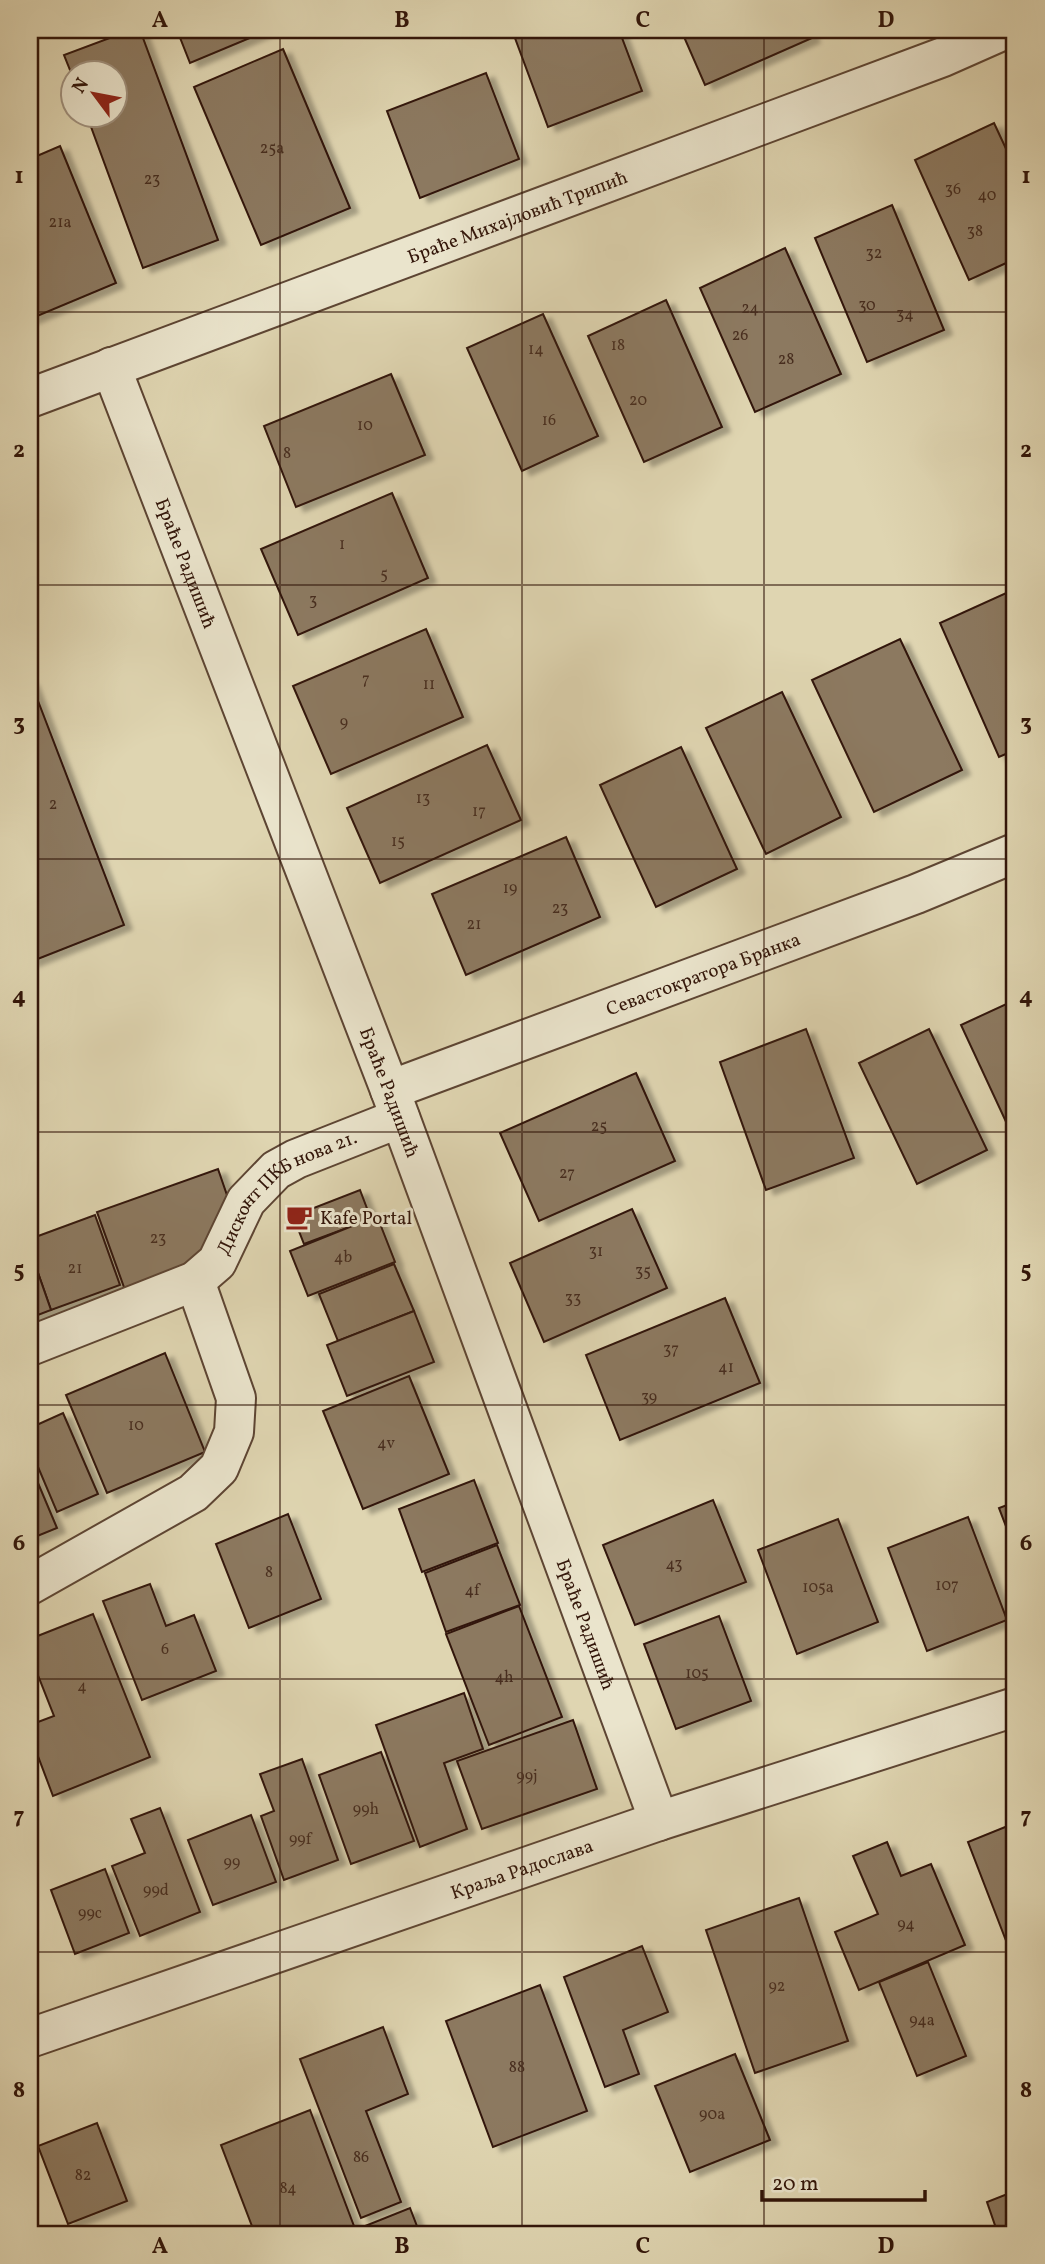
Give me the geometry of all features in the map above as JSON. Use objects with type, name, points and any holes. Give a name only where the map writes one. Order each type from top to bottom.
[{"type":"street","name":"Браће Михајловић Трипић","points":[[30,398],[930,61],[1004,30]]},
{"type":"street","name":"Браће Радишић","points":[[111,367],[395,1104],[659,1821]]},
{"type":"street","name":"Севастократора Бранка","points":[[395,1104],[1015,853]]},
{"type":"street","name":"Дисконт ПКБ нова 21.","points":[[30,1346],[195,1281],[218,1262],[246,1201],[276,1170],[395,1104]]},
{"type":"street","points":[[30,1585],[193,1493],[219,1468],[234,1432],[236,1398],[195,1281]]},
{"type":"street","name":"Краља Радослава","points":[[30,2038],[659,1821],[1015,1707]]},
{"type":"building","points":[[131,30],[140,30],[218,240],[143,268],[92,130],[130,130],[130,60],[66,60],[64,55]]},
{"type":"building","points":[[177,30],[269,30],[190,63]]},
{"type":"building","points":[[512,30],[619,30],[642,91],[548,127]]},
{"type":"building","points":[[681,30],[808,30],[812,38],[705,85]]},
{"type":"building","points":[[283,49],[350,208],[261,245],[194,87]]},
{"type":"building","points":[[486,73],[519,159],[420,198],[387,111]]},
{"type":"building","points":[[994,123],[1015,168],[1015,259],[969,280],[915,160]]},
{"type":"building","points":[[60,146],[116,283],[30,319],[30,159]]},
{"type":"building","points":[[892,205],[944,330],[867,362],[815,238]]},
{"type":"building","points":[[785,248],[841,374],[755,412],[700,288]]},
{"type":"building","points":[[666,300],[722,427],[644,462],[588,336]]},
{"type":"building","points":[[543,314],[598,436],[522,471],[467,348]]},
{"type":"building","points":[[391,374],[425,455],[296,507],[264,426]]},
{"type":"building","points":[[392,493],[428,578],[298,635],[261,549]]},
{"type":"building","points":[[1015,589],[1015,750],[999,757],[940,623]]},
{"type":"building","points":[[426,629],[463,717],[331,774],[293,686]]},
{"type":"building","points":[[900,639],[962,770],[874,812],[812,680]]},
{"type":"building","points":[[30,680],[124,925],[30,962]]},
{"type":"building","points":[[782,692],[841,817],[766,854],[706,728]]},
{"type":"building","points":[[487,745],[521,820],[380,883],[347,808]]},
{"type":"building","points":[[681,747],[737,869],[656,907],[600,785]]},
{"type":"building","points":[[566,837],[600,917],[466,975],[432,894]]},
{"type":"building","points":[[1015,1000],[1015,1139],[1014,1139],[961,1025]]},
{"type":"building","points":[[806,1029],[854,1158],[766,1190],[720,1062]]},
{"type":"building","points":[[929,1029],[987,1150],[917,1184],[859,1063]]},
{"type":"building","points":[[636,1073],[675,1161],[539,1221],[500,1133]]},
{"type":"building","points":[[218,1169],[229,1201],[198,1263],[125,1290],[97,1212]]},
{"type":"building","points":[[360,1190],[371,1219],[304,1244],[293,1216]]},
{"type":"building","points":[[632,1209],[667,1288],[544,1342],[510,1263]]},
{"type":"building","points":[[95,1215],[120,1285],[51,1310],[30,1250],[30,1239]]},
{"type":"building","points":[[377,1216],[395,1262],[308,1296],[290,1251]]},
{"type":"building","points":[[30,1250],[51,1310],[30,1318]]},
{"type":"building","points":[[394,1264],[414,1311],[338,1341],[319,1294]]},
{"type":"building","points":[[725,1298],[760,1383],[620,1440],[586,1355]]},
{"type":"building","points":[[414,1311],[434,1362],[347,1396],[327,1345]]},
{"type":"building","points":[[165,1353],[205,1452],[107,1493],[66,1395]]},
{"type":"building","points":[[409,1376],[449,1474],[363,1509],[323,1411]]},
{"type":"building","points":[[63,1413],[98,1494],[57,1512],[30,1448],[30,1428]]},
{"type":"building","points":[[30,1464],[57,1528],[30,1539]]},
{"type":"building","points":[[474,1480],[498,1543],[422,1572],[399,1509]]},
{"type":"building","points":[[713,1500],[746,1582],[635,1625],[603,1545]]},
{"type":"building","points":[[1015,1502],[1015,1550],[999,1508]]},
{"type":"building","points":[[288,1514],[321,1599],[249,1628],[216,1544]]},
{"type":"building","points":[[968,1517],[1007,1620],[927,1651],[888,1548]]},
{"type":"building","points":[[838,1519],[878,1622],[797,1654],[758,1550]]},
{"type":"building","points":[[497,1545],[520,1605],[446,1632],[425,1573]]},
{"type":"building","points":[[150,1584],[166,1626],[194,1615],[216,1671],[142,1700],[103,1601]]},
{"type":"building","points":[[519,1606],[562,1717],[489,1745],[446,1634]]},
{"type":"building","points":[[93,1614],[150,1757],[53,1796],[30,1735],[30,1725],[54,1716],[30,1655],[30,1639]]},
{"type":"building","points":[[719,1616],[751,1701],[676,1729],[644,1644]]},
{"type":"building","points":[[464,1693],[483,1749],[444,1763],[467,1829],[420,1847],[376,1725]]},
{"type":"building","points":[[573,1720],[597,1789],[482,1829],[457,1761]]},
{"type":"building","points":[[381,1752],[414,1841],[351,1864],[319,1775]]},
{"type":"building","points":[[302,1759],[338,1860],[284,1880],[261,1816],[274,1811],[260,1774]]},
{"type":"building","points":[[160,1808],[200,1912],[140,1936],[112,1866],[145,1853],[131,1819]]},
{"type":"building","points":[[251,1815],[276,1882],[213,1905],[188,1840]]},
{"type":"building","points":[[1015,1823],[1015,1964],[968,1842]]},
{"type":"building","points":[[887,1842],[901,1876],[931,1864],[965,1945],[859,1990],[835,1932],[878,1914],[853,1856]]},
{"type":"building","points":[[105,1869],[129,1933],[75,1954],[51,1890]]},
{"type":"building","points":[[799,1898],[848,2041],[755,2073],[706,1930]]},
{"type":"building","points":[[642,1946],[668,2012],[623,2030],[639,2074],[605,2087],[564,1977]]},
{"type":"building","points":[[928,1962],[966,2056],[917,2076],[879,1982]]},
{"type":"building","points":[[540,1985],[587,2111],[493,2147],[446,2021]]},
{"type":"building","points":[[383,2027],[408,2094],[366,2111],[401,2202],[361,2218],[300,2059]]},
{"type":"building","points":[[735,2054],[770,2140],[690,2172],[655,2086]]},
{"type":"building","points":[[310,2110],[357,2234],[255,2234],[221,2145]]},
{"type":"building","points":[[97,2123],[127,2201],[68,2224],[38,2146]]},
{"type":"building","points":[[1015,2191],[1015,2234],[998,2234],[987,2202]]},
{"type":"building","points":[[410,2208],[420,2234],[357,2234],[355,2230]]},
{"type":"building","points":[[126,2228],[128,2234],[110,2234]]},
{"type":"place","name":"Kafe Portal","points":[[299,1217]]}]
